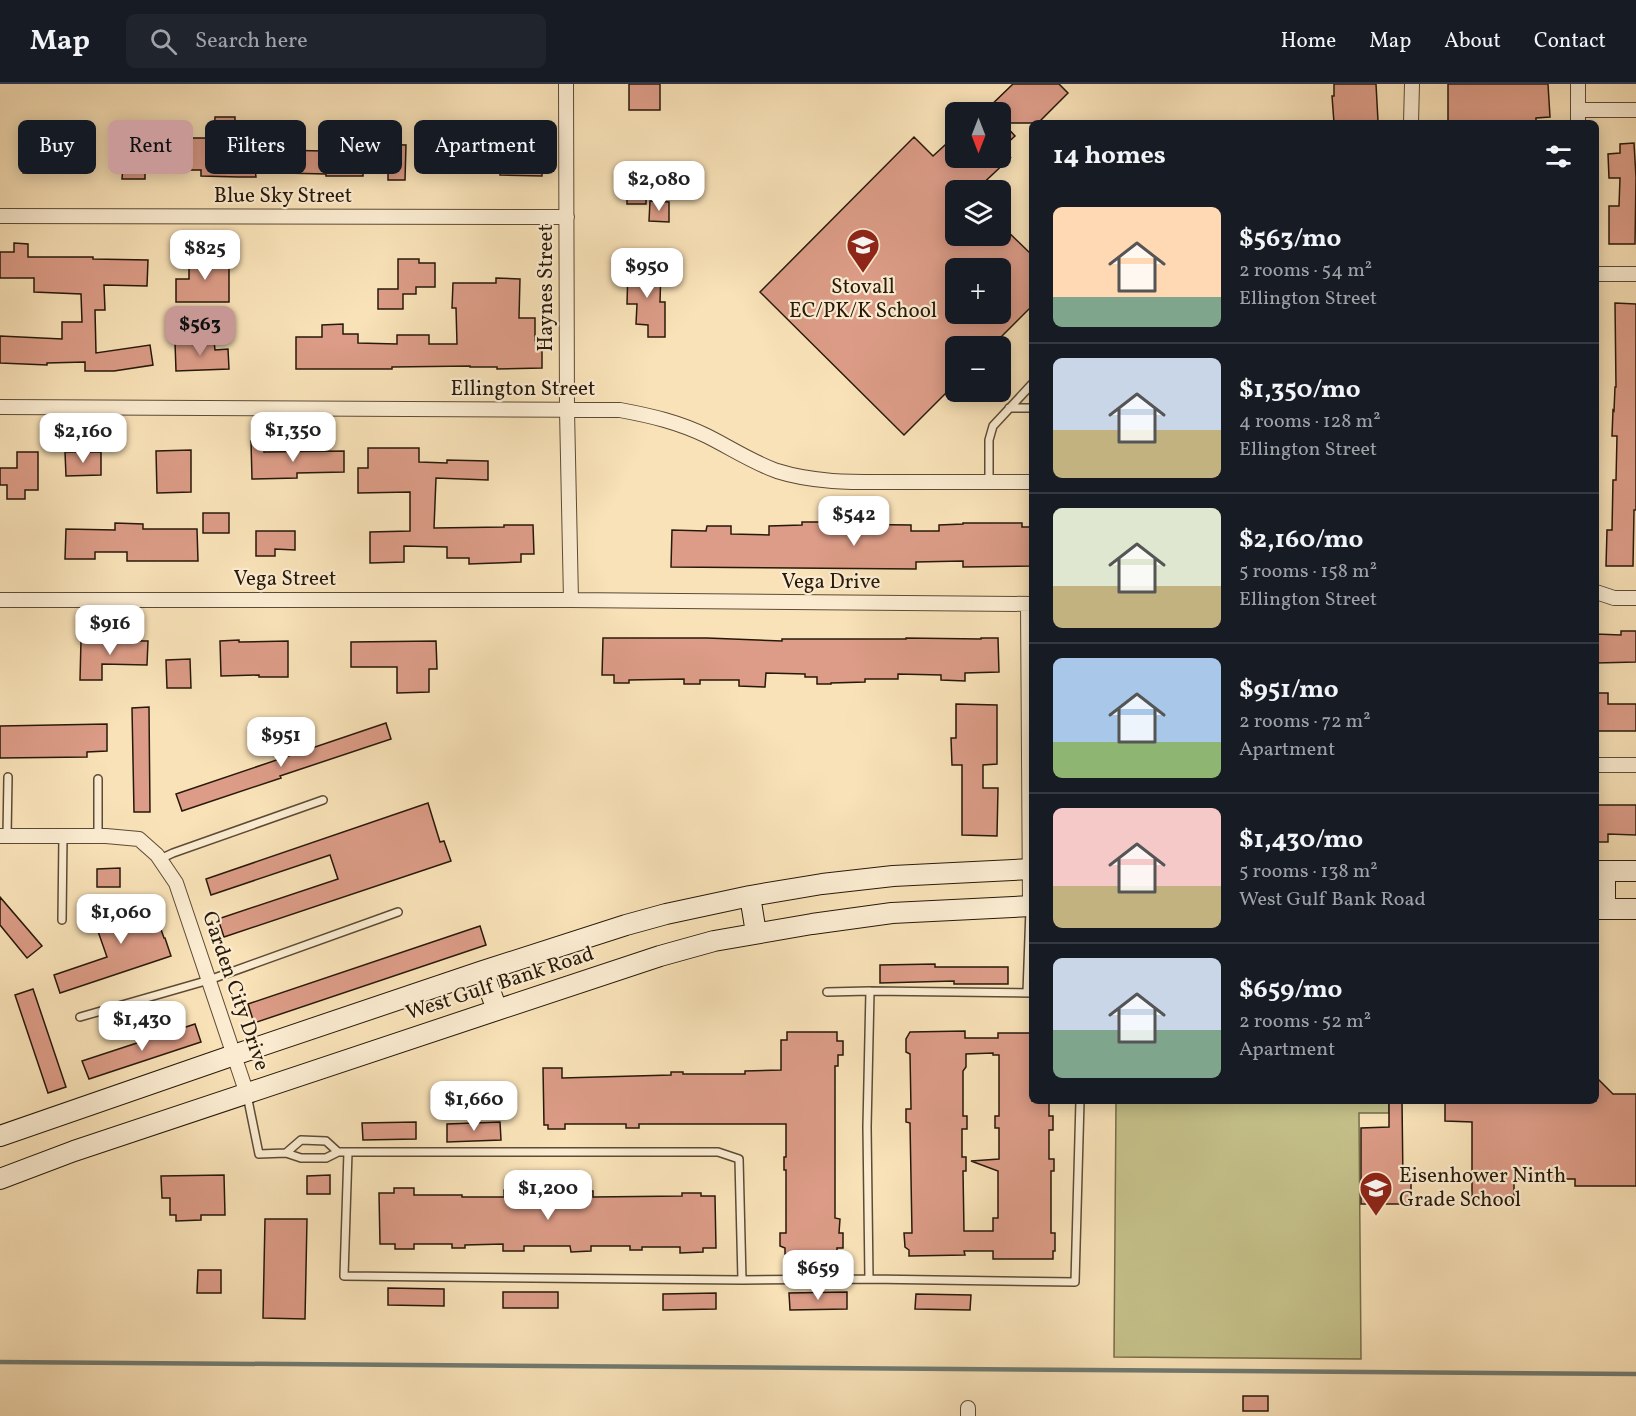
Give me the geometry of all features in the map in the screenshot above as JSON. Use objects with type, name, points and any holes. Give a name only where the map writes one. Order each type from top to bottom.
[{"type":"main road","name":"West Gulf Bank Road","points":[[0,1136],[483,971],[636,922],[697,906],[822,884],[893,876],[1029,869]]},
{"type":"main road","points":[[1636,871],[1600,871],[1600,909],[1636,909]]},
{"type":"main road","points":[[750,896],[756,933]]},
{"type":"main road","name":"West Gulf Bank Road","points":[[0,1179],[74,1151],[497,1010],[660,956],[714,941],[892,913],[1029,906]]},
{"type":"main road","points":[[483,971],[497,1010]]},
{"type":"street","name":"Haynes Street","points":[[566,84],[567,410],[571,600]]},
{"type":"street","points":[[1412,84],[1412,120]]},
{"type":"street","points":[[1578,84],[1578,117],[1636,110]]},
{"type":"street","name":"Blue Sky Street","points":[[0,216],[567,217]]},
{"type":"street","points":[[1599,274],[1636,274]]},
{"type":"street","name":"Ellington Street","points":[[0,407],[620,410],[657,417],[686,426],[748,459],[777,471],[813,480],[1029,482]]},
{"type":"street","points":[[1599,593],[1614,598],[1636,598]]},
{"type":"street","name":"Vega Street","points":[[0,600],[571,600],[630,602]]},
{"type":"street","name":"Vega Drive","points":[[630,602],[1029,604]]},
{"type":"street","points":[[1599,765],[1636,765]]},
{"type":"street","name":"Garden City Drive","points":[[4,836],[98,836],[139,839],[160,859],[176,883],[247,1094]]},
{"type":"lane","points":[[989,482],[989,440],[993,426],[1029,387]]},
{"type":"lane","points":[[1009,408],[1029,408]]},
{"type":"lane","points":[[4,836],[8,777]]},
{"type":"lane","points":[[98,778],[98,836]]},
{"type":"lane","points":[[160,859],[323,801]]},
{"type":"lane","points":[[62,920],[63,836]]},
{"type":"lane","points":[[80,1017],[209,980],[398,912]]},
{"type":"lane","points":[[869,1279],[867,1127],[870,991]]},
{"type":"lane","points":[[827,992],[1029,993]]},
{"type":"lane","points":[[247,1094],[259,1154],[286,1153],[301,1158],[326,1158],[339,1152],[718,1152],[739,1159],[742,1280]]},
{"type":"lane","points":[[348,1152],[344,1276],[1075,1282],[1080,1104]]},
{"type":"lane","points":[[286,1153],[301,1140],[326,1141],[339,1152]]},
{"type":"shaded area","points":[[1116,1104],[1389,1104],[1389,1113],[1359,1113],[1361,1359],[1114,1357]]},
{"type":"building","points":[[629,84],[660,84],[660,110],[629,110]]},
{"type":"building","points":[[1013,84],[1059,84],[1068,93],[1041,120],[1029,120],[1029,123],[1011,123],[1011,102],[994,102]]},
{"type":"building","points":[[1334,84],[1376,84],[1378,120],[1334,120],[1332,96],[1334,96]]},
{"type":"building","points":[[1448,84],[1548,84],[1550,117],[1536,118],[1536,120],[1448,120]]},
{"type":"building","points":[[215,117],[235,117],[235,120],[215,120]]},
{"type":"building","points":[[914,137],[933,156],[945,145],[945,168],[999,168],[987,180],[945,180],[945,246],[1011,246],[1011,235],[1029,252],[1029,309],[1002,336],[945,336],[945,394],[904,435],[760,292]]},
{"type":"building","points":[[193,138],[205,138],[205,174],[256,174],[256,177],[201,176],[201,170],[193,170]]},
{"type":"building","points":[[1634,143],[1635,244],[1609,244],[1609,206],[1619,206],[1620,178],[1609,178],[1608,154],[1620,153],[1620,144]]},
{"type":"building","points":[[402,145],[406,145],[405,180],[388,180],[388,174],[402,174]]},
{"type":"building","points":[[306,151],[318,151],[318,174],[306,174]]},
{"type":"building","points":[[627,171],[646,171],[646,204],[627,204]]},
{"type":"building","points":[[122,174],[145,174],[145,179],[122,179]]},
{"type":"building","points":[[326,174],[363,174],[363,176],[326,176]]},
{"type":"building","points":[[500,174],[542,174],[542,176]]},
{"type":"building","points":[[650,201],[669,202],[669,222],[649,221]]},
{"type":"building","points":[[14,243],[28,244],[28,257],[148,260],[147,286],[104,285],[105,310],[95,310],[96,353],[150,345],[153,365],[114,371],[85,371],[85,362],[47,363],[47,365],[0,363],[0,336],[62,339],[62,322],[82,322],[81,294],[34,292],[34,278],[0,278],[0,252],[14,252]]},
{"type":"building","points":[[229,256],[229,302],[176,302],[176,279],[189,279],[189,257]]},
{"type":"building","points":[[398,259],[419,259],[419,263],[435,263],[435,287],[416,287],[416,294],[403,294],[403,309],[378,309],[378,289],[398,289]]},
{"type":"building","points":[[628,268],[661,269],[660,302],[665,302],[665,337],[648,337],[648,325],[636,324],[637,304],[627,304]]},
{"type":"building","points":[[496,278],[520,279],[519,318],[535,318],[535,341],[542,341],[542,368],[497,369],[497,367],[470,366],[296,369],[296,337],[322,337],[322,325],[343,324],[343,334],[358,334],[358,343],[397,344],[397,335],[429,335],[429,344],[457,344],[456,308],[452,308],[453,283],[496,283]]},
{"type":"building","points":[[1615,303],[1636,304],[1636,510],[1634,510],[1633,566],[1606,566],[1607,530],[1612,530],[1613,480],[1616,480],[1617,436],[1612,436],[1616,387]]},
{"type":"building","points":[[214,341],[215,350],[228,349],[229,369],[176,371],[175,342]]},
{"type":"building","points":[[251,441],[263,441],[264,452],[344,451],[344,472],[297,473],[297,478],[252,479]]},
{"type":"building","points":[[368,448],[419,448],[419,462],[488,461],[488,480],[436,478],[434,528],[533,525],[534,554],[521,554],[521,562],[469,564],[469,558],[447,558],[447,547],[404,546],[404,562],[370,563],[370,532],[410,531],[410,492],[358,493],[358,468],[368,468]]},
{"type":"building","points":[[191,450],[191,492],[157,493],[156,451]]},
{"type":"building","points":[[17,452],[38,452],[38,490],[25,490],[25,499],[7,499],[7,485],[0,485],[0,468],[17,468]]},
{"type":"building","points":[[65,452],[101,452],[101,475],[66,476]]},
{"type":"building","points":[[203,513],[229,513],[229,533],[203,533]]},
{"type":"building","points":[[802,522],[828,522],[828,524],[911,525],[911,531],[939,531],[939,525],[1022,523],[1022,527],[1029,527],[1029,566],[963,567],[963,561],[916,562],[916,569],[671,567],[672,530],[706,531],[707,526],[731,526],[731,534],[769,535],[769,526],[802,525]]},
{"type":"building","points":[[115,523],[143,524],[143,529],[197,529],[198,561],[127,561],[127,552],[95,552],[95,559],[65,559],[66,529],[115,530]]},
{"type":"building","points":[[256,531],[295,531],[295,550],[275,549],[275,556],[256,556]]},
{"type":"building","points":[[1621,631],[1636,631],[1636,662],[1599,663],[1599,634],[1621,635]]},
{"type":"building","points":[[603,638],[782,641],[782,639],[998,638],[999,672],[965,673],[965,681],[941,680],[941,675],[898,674],[898,679],[865,679],[865,682],[831,684],[817,684],[817,677],[805,677],[805,674],[766,673],[765,687],[739,686],[739,680],[700,680],[700,684],[684,684],[684,679],[629,680],[629,683],[614,683],[614,675],[602,675]]},
{"type":"building","points":[[81,640],[148,641],[147,665],[102,664],[102,680],[80,680]]},
{"type":"building","points":[[239,640],[239,642],[288,641],[288,677],[221,676],[220,641]]},
{"type":"building","points":[[436,641],[437,669],[429,669],[429,692],[397,693],[397,667],[351,667],[351,642]]},
{"type":"building","points":[[190,659],[191,688],[167,688],[166,660]]},
{"type":"building","points":[[1599,693],[1608,693],[1608,704],[1636,704],[1636,731],[1599,731]]},
{"type":"building","points":[[956,704],[997,705],[997,764],[983,765],[983,788],[998,788],[997,836],[962,835],[962,765],[952,765],[951,738],[956,738]]},
{"type":"building","points":[[149,707],[150,812],[134,812],[132,708]]},
{"type":"building","points":[[386,723],[391,739],[182,811],[176,794]]},
{"type":"building","points":[[107,724],[107,751],[87,752],[87,757],[0,758],[0,726]]},
{"type":"building","points":[[428,803],[440,842],[444,841],[451,861],[224,937],[218,919],[338,879],[330,855],[211,895],[206,879]]},
{"type":"building","points":[[1599,805],[1636,805],[1636,835],[1608,834],[1608,842],[1599,842]]},
{"type":"building","points":[[120,868],[120,887],[97,887],[97,869]]},
{"type":"building","points":[[0,897],[42,946],[27,958],[0,925]]},
{"type":"building","points":[[150,898],[171,956],[60,993],[54,975],[107,957],[93,917]]},
{"type":"building","points":[[480,926],[486,945],[254,1023],[248,1004]]},
{"type":"building","points":[[935,964],[935,967],[1008,967],[1008,984],[954,984],[954,981],[880,983],[880,965]]},
{"type":"building","points":[[33,989],[66,1087],[48,1093],[15,995]]},
{"type":"building","points":[[195,1024],[201,1042],[89,1079],[82,1061]]},
{"type":"building","points":[[965,1031],[965,1038],[998,1038],[998,1033],[1029,1033],[1029,1104],[1049,1104],[1049,1116],[1053,1116],[1053,1130],[1049,1130],[1049,1159],[1054,1159],[1054,1171],[1051,1171],[1051,1233],[1055,1233],[1053,1259],[993,1259],[993,1251],[964,1251],[965,1255],[909,1256],[909,1250],[905,1247],[904,1233],[912,1233],[910,1123],[906,1122],[906,1109],[911,1109],[910,1054],[906,1052],[906,1039],[910,1032]],"holes":[[[993,1053],[993,1055],[999,1055],[999,1116],[995,1116],[995,1128],[999,1128],[999,1159],[971,1161],[998,1171],[998,1218],[993,1218],[993,1231],[964,1231],[963,1171],[966,1171],[966,1157],[962,1157],[962,1129],[967,1129],[967,1116],[963,1116],[963,1071],[966,1067],[966,1054]]]},
{"type":"building","points":[[787,1032],[837,1032],[837,1041],[843,1041],[843,1055],[838,1055],[838,1066],[835,1066],[835,1218],[840,1219],[839,1233],[843,1233],[843,1248],[837,1248],[837,1255],[785,1254],[785,1248],[780,1246],[780,1233],[786,1233],[784,1157],[786,1157],[786,1124],[639,1124],[639,1128],[626,1128],[626,1124],[565,1124],[565,1129],[548,1129],[548,1125],[544,1125],[543,1068],[562,1068],[562,1078],[671,1075],[671,1072],[745,1074],[745,1071],[781,1070],[781,1040],[787,1040]]},
{"type":"building","points":[[1599,1080],[1613,1094],[1636,1094],[1636,1186],[1575,1186],[1575,1179],[1514,1179],[1514,1200],[1472,1200],[1472,1122],[1445,1121],[1445,1104],[1599,1104]]},
{"type":"building","points":[[1389,1104],[1402,1104],[1403,1182],[1411,1182],[1411,1204],[1361,1204],[1361,1128],[1389,1127]]},
{"type":"building","points":[[416,1122],[416,1139],[363,1140],[362,1123]]},
{"type":"building","points":[[500,1122],[501,1140],[447,1142],[447,1124]]},
{"type":"building","points":[[224,1175],[225,1215],[201,1215],[201,1220],[176,1221],[176,1215],[170,1215],[170,1198],[162,1198],[161,1176]]},
{"type":"building","points":[[330,1175],[330,1194],[307,1194],[307,1176]]},
{"type":"building","points":[[394,1188],[414,1188],[414,1195],[462,1195],[462,1197],[504,1197],[504,1190],[522,1190],[522,1195],[573,1195],[573,1191],[593,1191],[593,1197],[682,1196],[682,1193],[701,1193],[701,1196],[715,1196],[716,1248],[703,1248],[703,1252],[680,1253],[680,1247],[642,1247],[642,1250],[630,1250],[630,1246],[591,1246],[591,1251],[571,1252],[570,1246],[524,1246],[524,1251],[503,1251],[503,1244],[465,1245],[465,1248],[452,1248],[452,1244],[414,1244],[414,1249],[395,1249],[395,1244],[380,1244],[379,1193],[394,1193]]},
{"type":"building","points":[[265,1219],[307,1219],[305,1319],[263,1318]]},
{"type":"building","points":[[198,1270],[221,1270],[221,1293],[197,1293]]},
{"type":"building","points":[[388,1288],[444,1289],[444,1306],[388,1305]]},
{"type":"building","points":[[503,1292],[558,1292],[558,1308],[503,1308]]},
{"type":"building","points":[[847,1292],[847,1309],[790,1310],[789,1293]]},
{"type":"building","points":[[716,1293],[716,1309],[663,1310],[663,1294]]},
{"type":"building","points":[[916,1294],[971,1295],[970,1310],[915,1309]]},
{"type":"building","points":[[1243,1396],[1268,1396],[1268,1411],[1243,1411]]},
{"type":"waterway","points":[[0,1362],[1636,1374]]},
{"type":"place","name":"Stovall EC/PK/K School","points":[[863,274]]},
{"type":"place","name":"Eisenhower Ninth Grade School","points":[[1376,1217]]}]
